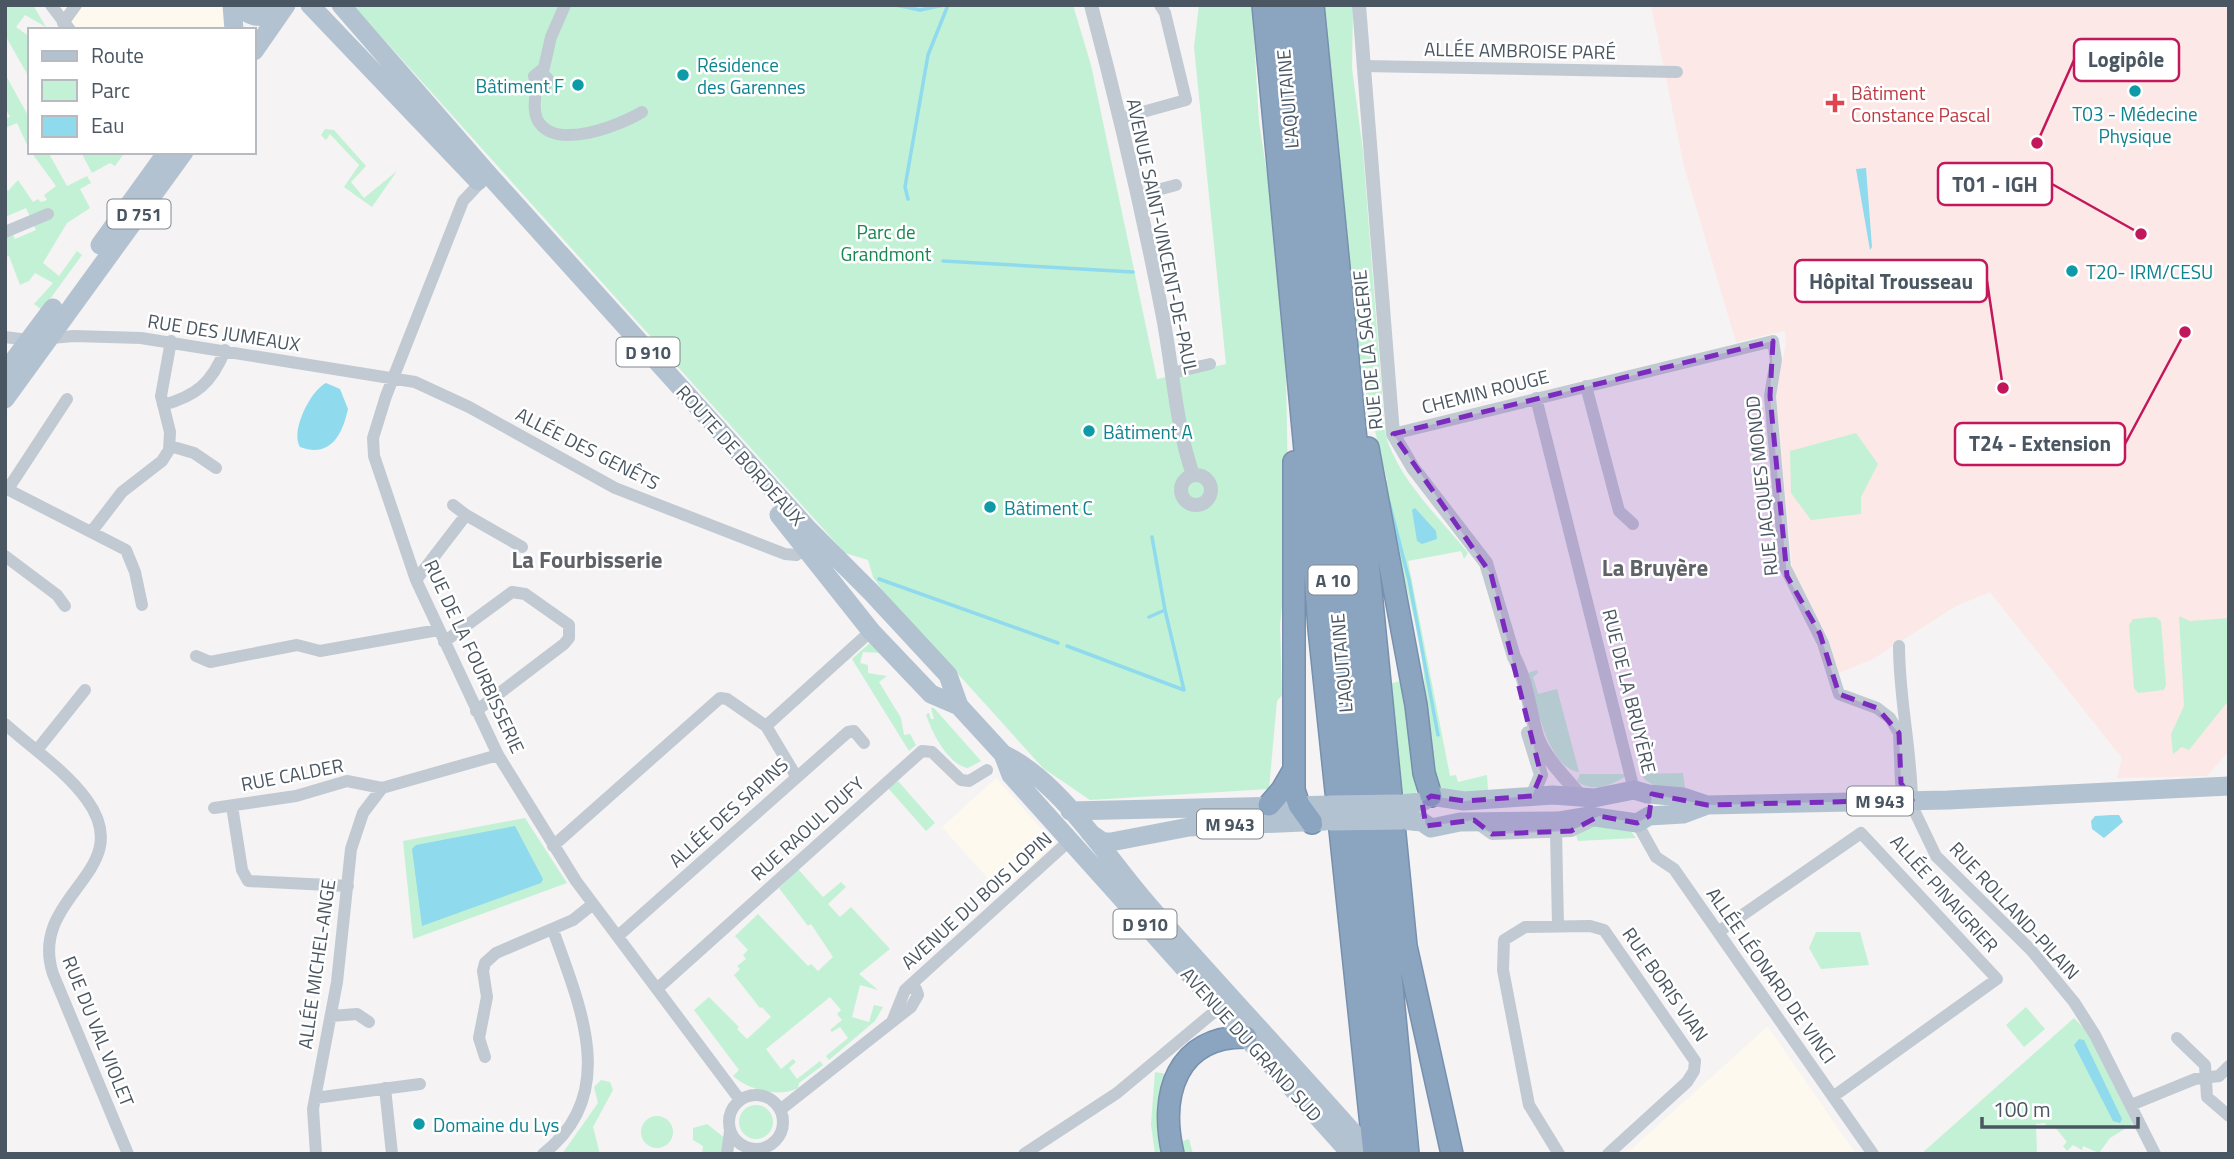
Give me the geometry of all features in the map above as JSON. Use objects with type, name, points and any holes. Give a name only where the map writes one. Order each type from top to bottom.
[{"type":"highway","points":[[1263,5],[1365,1151]]},
{"type":"highway","name":"L'AQUITAINE","points":[[1278,5],[1388,1154]]},
{"type":"highway","name":"L'AQUITAINE","points":[[1298,5],[1408,1154]]},
{"type":"highway","points":[[1313,5],[1406,946],[1452,1154]]},
{"type":"highway","points":[[1341,304],[1356,369],[1382,534],[1416,705],[1425,807]]},
{"type":"highway","points":[[1295,348],[1294,769],[1318,813]]},
{"type":"highway","points":[[1269,805],[1282,790],[1294,769]]},
{"type":"highway","points":[[1173,1154],[1168,1129],[1169,1103],[1182,1067],[1195,1051],[1211,1040],[1246,1037]]},
{"type":"main road","points":[[232,5],[234,28]]},
{"type":"main road","points":[[241,5],[244,12],[268,14],[256,46]]},
{"type":"main road","name":"D 910","points":[[310,5],[484,178]]},
{"type":"main road","points":[[326,5],[377,63],[432,110]]},
{"type":"main road","name":"D 910","points":[[341,5],[432,110],[484,178]]},
{"type":"main road","name":"D 751","points":[[5,399],[37,339],[166,154]]},
{"type":"main road","name":"D 751","points":[[5,372],[37,339],[182,154]]},
{"type":"main road","name":"ROUTE DE BORDEAUX","points":[[484,178],[701,427],[871,631],[931,694],[959,706]]},
{"type":"main road","name":"ROUTE DE BORDEAUX","points":[[484,178],[820,543],[872,593],[948,675],[959,706],[1003,754]]},
{"type":"main road","name":"D 910","points":[[1003,754],[1025,765],[1070,811],[1123,874]]},
{"type":"main road","name":"D 910","points":[[1003,754],[1011,775],[1069,841]]},
{"type":"main road","name":"M 943","points":[[1425,807],[1431,828],[1474,820],[1507,823],[1599,816],[1643,819],[1683,814],[1707,805],[2053,795],[2229,786]]},
{"type":"main road","points":[[1641,792],[1651,806],[1643,819]]},
{"type":"main road","name":"M 943","points":[[1086,830],[1103,842],[1212,825],[1318,813],[1400,812],[1464,801],[1532,796],[1582,798],[1641,792],[1683,797],[1707,805]]},
{"type":"main road","name":"M 943","points":[[2053,795],[2077,804],[2229,799]]},
{"type":"main road","name":"M 943","points":[[1070,811],[1269,805],[1318,813]]},
{"type":"main road","points":[[1069,841],[1105,812]]},
{"type":"main road","points":[[1123,874],[1120,856],[1130,838]]},
{"type":"main road","name":"AVENUE DU GRAND SUD","points":[[1069,841],[1246,1037],[1365,1151]]},
{"type":"main road","name":"AVENUE DU GRAND SUD","points":[[1123,874],[1365,1151]]},
{"type":"street","points":[[51,5],[67,26],[76,5]]},
{"type":"street","points":[[565,5],[551,37],[534,101],[536,116],[543,129],[558,135],[609,129],[642,112]]},
{"type":"street","name":"AVENUE SAINT-VINCENT-DE-PAUL","points":[[1091,5],[1139,195],[1186,455],[1193,475]]},
{"type":"street","points":[[1121,118],[1186,100],[1165,13],[1160,5]]},
{"type":"street","name":"RUE DE LA SAGERIE","points":[[1359,5],[1393,434],[1413,468],[1486,563],[1542,746],[1582,798]]},
{"type":"street","name":"ALLÉE AMBROISE PARÉ","points":[[1363,66],[1677,72]]},
{"type":"street","name":"RUE DE LA FOURBISSERIE","points":[[484,178],[463,201],[374,430],[372,446],[416,580],[498,755],[553,846],[593,904],[740,1100]]},
{"type":"street","points":[[1139,195],[1176,185]]},
{"type":"street","points":[[5,232],[48,214]]},
{"type":"street","name":"RUE DES JUMEAUX","points":[[5,337],[37,339],[106,336],[171,341],[394,379]]},
{"type":"street","points":[[92,531],[118,497],[162,461],[170,446],[162,382],[171,341]]},
{"type":"street","name":"CHEMIN ROUGE","points":[[1393,434],[1773,341]]},
{"type":"street","name":"RUE JACQUES MONOD","points":[[1773,341],[1776,360],[1770,396],[1785,567],[1820,634],[1839,694],[1882,713]]},
{"type":"street","points":[[163,405],[186,399],[204,388],[218,369],[225,350]]},
{"type":"street","points":[[1172,373],[1210,364]]},
{"type":"street","name":"ALLÉE DES GENÊTS","points":[[394,379],[431,388],[637,498],[790,555],[806,550]]},
{"type":"street","points":[[1586,386],[1619,511],[1633,524]]},
{"type":"street","name":"RUE DE LA BRUYÈRE","points":[[1536,398],[1641,792]]},
{"type":"street","points":[[68,399],[6,489],[119,544],[130,556],[142,605]]},
{"type":"street","points":[[170,446],[194,453],[216,468]]},
{"type":"street","points":[[453,505],[522,547]]},
{"type":"street","points":[[416,580],[466,515]]},
{"type":"street","points":[[5,556],[57,595],[65,606]]},
{"type":"street","points":[[196,656],[210,662],[297,645],[320,651],[441,636],[512,592],[525,594],[569,625],[569,639],[476,711]]},
{"type":"street","points":[[766,726],[871,631]]},
{"type":"street","points":[[1899,646],[1899,693],[1908,726],[1912,800]]},
{"type":"street","name":"RUE DE LA SAGERIE","points":[[1514,657],[1513,671],[1541,775],[1532,796]]},
{"type":"street","points":[[37,750],[85,690]]},
{"type":"street","points":[[1882,713],[1899,693]]},
{"type":"street","points":[[553,846],[720,698],[727,699],[766,726],[796,776]]},
{"type":"street","name":"RUE ROLLAND-PILAIN","points":[[1882,713],[1899,733],[1901,783],[1943,865],[2031,950],[2074,1002],[2095,1035],[2155,1154]]},
{"type":"street","name":"RUE DU VAL VIOLET","points":[[5,724],[80,791],[98,823],[100,845],[95,864],[53,921],[47,952],[53,974],[128,1154]]},
{"type":"street","name":"ALLÉE DES SAPINS","points":[[618,936],[850,730],[864,743]]},
{"type":"street","name":"RUE RAOUL DUFY","points":[[658,988],[922,751],[932,752],[961,780],[969,780],[987,770]]},
{"type":"street","name":"RUE CALDER","points":[[214,808],[296,796],[347,781],[382,788],[498,755]]},
{"type":"street","name":"ALLÉE MICHEL-ANGE","points":[[316,1154],[314,1098],[331,1016],[354,835],[363,813],[382,788]]},
{"type":"street","points":[[232,806],[242,870],[248,881],[348,886]]},
{"type":"street","points":[[1474,820],[1492,834],[1581,828],[1599,816]]},
{"type":"street","name":"ALLÉE LÉONARD DE VINCI","points":[[1643,819],[1656,857],[1671,866],[1873,1154]]},
{"type":"street","points":[[1556,831],[1558,926]]},
{"type":"street","name":"ALLÉE PINAIGRIER","points":[[1718,932],[1857,834],[1864,834],[1997,979],[1834,1096]]},
{"type":"street","name":"AVENUE DU BOIS LOPIN","points":[[780,1110],[892,1023],[918,999],[916,989],[909,986],[1069,841]]},
{"type":"street","points":[[485,1057],[479,1038],[487,997],[482,971],[485,963],[496,953],[573,920],[593,904]]},
{"type":"street","name":"RUE BORIS VIAN","points":[[1559,1154],[1529,1105],[1502,950],[1504,940],[1519,928],[1596,926],[1607,932],[1695,1061],[1694,1071],[1687,1082],[1608,1154]]},
{"type":"street","points":[[543,1154],[578,1114],[587,1084],[586,1023],[553,930]]},
{"type":"street","points":[[1024,1154],[1117,1093],[1220,1007]]},
{"type":"street","points":[[331,1016],[357,1014],[369,1022]]},
{"type":"street","points":[[2177,1038],[2204,1065],[2207,1097],[2229,1116]]},
{"type":"street","points":[[2131,1105],[2204,1078],[2219,1076],[2229,1066]]},
{"type":"street","points":[[314,1098],[420,1084]]},
{"type":"street","points":[[385,1088],[393,1154]]},
{"type":"street","points":[[727,1154],[730,1115],[740,1100],[760,1096],[780,1110],[782,1128],[774,1142],[760,1149],[746,1147],[730,1131]]},
{"type":"street","points":[[774,1142],[782,1154]]},
{"type":"street","points":[[734,1154],[746,1147]]},
{"type":"highlighted area","points":[[1773,341],[1770,396],[1787,576],[1820,634],[1839,694],[1877,708],[1899,733],[1901,783],[1912,800],[1707,805],[1652,794],[1649,816],[1637,823],[1599,816],[1571,831],[1492,834],[1474,820],[1426,826],[1422,802],[1431,796],[1464,801],[1532,796],[1541,775],[1491,574],[1393,434]]},
{"type":"shaded area","points":[[51,5],[226,5],[227,28],[68,28]]},
{"type":"shaded area","points":[[1651,5],[2229,5],[2229,751],[2207,776],[2117,778],[2122,758],[1990,592],[1956,606],[1873,659],[1836,674],[1829,639],[1793,575],[1776,393],[1786,344],[1785,331],[1736,342],[1684,166]]},
{"type":"shaded area","points":[[996,778],[1055,844],[1000,892],[942,827]]},
{"type":"shaded area","points":[[1767,1027],[1856,1154],[1626,1154]]},
{"type":"green space","points":[[5,5],[33,5],[46,27],[25,15],[16,27],[28,36],[28,75],[5,35]]},
{"type":"green space","name":"Parc de Grandmont","points":[[353,5],[1073,5],[1091,65],[1157,379],[1226,364],[1194,47],[1199,5],[1252,5],[1259,122],[1277,239],[1286,376],[1289,541],[1280,625],[1282,695],[1277,701],[1269,789],[1090,800],[1043,768],[883,591],[873,577],[868,560],[845,553]]},
{"type":"green space","points":[[1314,5],[1353,5],[1352,68],[1363,151],[1385,433],[1399,466],[1409,481],[1468,553],[1464,559],[1461,551],[1408,561],[1450,776],[1456,775],[1458,782],[1487,775],[1488,790],[1447,790],[1437,783],[1428,763],[1425,689],[1418,637],[1379,485],[1387,480],[1355,348]]},
{"type":"green space","points":[[5,74],[28,115],[28,147],[17,123],[5,128],[5,119],[10,117],[5,107]]},
{"type":"green space","points":[[325,129],[334,130],[366,166],[351,182],[364,198],[397,171],[372,207],[344,187],[359,165],[330,134],[326,140],[321,135]]},
{"type":"green space","points":[[32,154],[49,154],[67,186],[87,176],[91,183],[80,189],[90,208],[67,223],[43,263],[59,276],[77,251],[82,255],[42,310],[34,304],[53,283],[35,273],[29,281],[20,285],[9,256],[5,257],[5,235],[12,232],[15,239],[36,230],[26,208],[5,217],[5,188],[8,191],[18,180],[33,202],[38,199],[41,202],[47,200],[44,195],[56,186]]},
{"type":"green space","points":[[82,154],[124,154],[115,166],[110,163],[92,173]]},
{"type":"green space","points":[[1856,433],[1878,464],[1861,497],[1861,514],[1811,520],[1791,493],[1790,451]]},
{"type":"green space","points":[[2179,616],[2190,621],[2229,618],[2229,700],[2189,750],[2182,747],[2173,754],[2171,734],[2184,706]]},
{"type":"green space","points":[[2155,617],[2161,621],[2166,685],[2164,690],[2138,693],[2134,688],[2129,625],[2133,619]]},
{"type":"green space","points":[[872,641],[882,653],[863,652],[860,663],[868,665],[868,673],[887,676],[879,682],[901,718],[904,735],[910,734],[916,745],[909,751],[852,659]]},
{"type":"green space","points":[[1537,670],[1538,673],[1533,677],[1538,694],[1557,689],[1579,772],[1568,768],[1559,758],[1544,731],[1528,673]]},
{"type":"green space","points":[[1401,681],[1417,777],[1417,791],[1413,796],[1398,796],[1392,683]]},
{"type":"green space","points":[[931,708],[934,708],[981,761],[968,768],[961,766],[947,754],[928,721],[926,714],[929,713],[931,719],[934,719]]},
{"type":"green space","points":[[1683,773],[1685,788],[1654,785],[1641,774]]},
{"type":"green space","points":[[1580,774],[1626,776],[1614,783],[1589,787],[1577,781]]},
{"type":"green space","points":[[898,781],[935,823],[926,831],[888,788]]},
{"type":"green space","points":[[525,818],[567,883],[413,939],[403,841]]},
{"type":"green space","points":[[1604,820],[1630,830],[1636,838],[1578,841],[1576,835]]},
{"type":"green space","points":[[798,869],[823,897],[841,882],[846,887],[828,904],[840,917],[851,907],[890,949],[859,974],[878,990],[860,985],[852,1017],[869,1022],[874,1005],[883,1007],[875,1021],[829,1060],[826,1056],[848,1038],[840,1027],[832,1032],[830,1030],[842,1020],[837,1014],[841,1010],[830,997],[766,1049],[781,1069],[793,1059],[796,1062],[789,1068],[797,1079],[820,1061],[823,1065],[799,1083],[798,1088],[782,1092],[764,1091],[755,1089],[733,1076],[739,1070],[694,1010],[709,997],[739,1027],[737,1029],[747,1039],[771,1017],[760,1008],[734,975],[740,969],[737,966],[746,959],[743,955],[748,950],[735,936],[758,914],[808,966],[811,964],[818,971],[833,957],[811,924],[808,926],[779,888]]},
{"type":"green space","points":[[1816,932],[1860,932],[1869,965],[1821,969],[1809,948]]},
{"type":"green space","points":[[2026,1007],[2045,1029],[2024,1047],[2006,1025]]},
{"type":"green space","points":[[2074,1018],[2087,1031],[2133,1124],[2110,1138],[2099,1153],[2083,1146],[2082,1150],[2073,1145],[2067,1151],[2063,1146],[2067,1142],[2054,1126],[2047,1128],[2045,1123],[2036,1124],[2037,1154],[1921,1154]]},
{"type":"green space","points":[[1155,1072],[1177,1076],[1171,1145],[1189,1139],[1193,1154],[1155,1154],[1151,1124]]},
{"type":"green space","points":[[601,1080],[610,1082],[613,1090],[593,1127],[600,1154],[562,1154],[598,1103],[594,1087]]},
{"type":"green space","points":[[756,1105],[768,1110],[773,1122],[768,1134],[756,1139],[744,1134],[739,1122],[744,1110]]},
{"type":"green space","points":[[657,1116],[669,1120],[673,1132],[669,1144],[657,1148],[645,1144],[641,1132],[645,1120]]},
{"type":"green space","points":[[707,1124],[726,1139],[721,1154],[702,1154],[703,1146],[693,1140],[693,1128]]},
{"type":"water","points":[[1866,168],[1872,247],[1870,250],[1856,169]]},
{"type":"water","points":[[326,383],[340,389],[348,409],[342,428],[327,447],[310,450],[300,447],[298,431],[304,412],[314,394]]},
{"type":"water","points":[[1415,508],[1436,531],[1437,539],[1422,544],[1417,541],[1412,510]]},
{"type":"water","points":[[2119,815],[2123,822],[2104,838],[2092,829],[2091,821],[2095,816]]},
{"type":"water","points":[[515,826],[543,879],[541,883],[422,926],[412,849],[416,845]]},
{"type":"water","points":[[2079,1039],[2084,1040],[2122,1119],[2120,1123],[2113,1121],[2074,1045]]},
{"type":"waterway","points":[[896,5],[920,10],[944,5]]},
{"type":"waterway","points":[[908,199],[905,187],[928,55],[948,5]]},
{"type":"waterway","points":[[943,261],[1133,272]]},
{"type":"waterway","points":[[1389,502],[1409,580],[1438,735]]},
{"type":"waterway","points":[[1149,617],[1165,610],[1152,537]]},
{"type":"waterway","points":[[879,579],[1058,643]]},
{"type":"waterway","points":[[1067,646],[1184,690],[1165,610]]},
{"type":"place","name":"Résidence des Garennes","points":[[683,75]]},
{"type":"place","name":"Bâtiment F","points":[[578,85]]},
{"type":"place","name":"T03 - Médecine Physique","points":[[2135,91]]},
{"type":"place","name":"Bâtiment Constance Pascal","points":[[1835,103]]},
{"type":"place","name":"Logipôle","points":[[2037,143]]},
{"type":"place","name":"T01 - IGH","points":[[2141,234]]},
{"type":"place","name":"T20- IRM/CESU","points":[[2072,271]]},
{"type":"place","name":"T24 - Extension","points":[[2185,332]]},
{"type":"place","name":"Hôpital Trousseau","points":[[2003,388]]},
{"type":"place","name":"Bâtiment A","points":[[1089,431]]},
{"type":"place","name":"Bâtiment C","points":[[990,507]]},
{"type":"place","name":"Domaine du Lys","points":[[419,1124]]},
{"type":"district","name":"La Fourbisserie","points":[[587,559]]},
{"type":"district","name":"La Bruyère","points":[[1655,567]]}]
